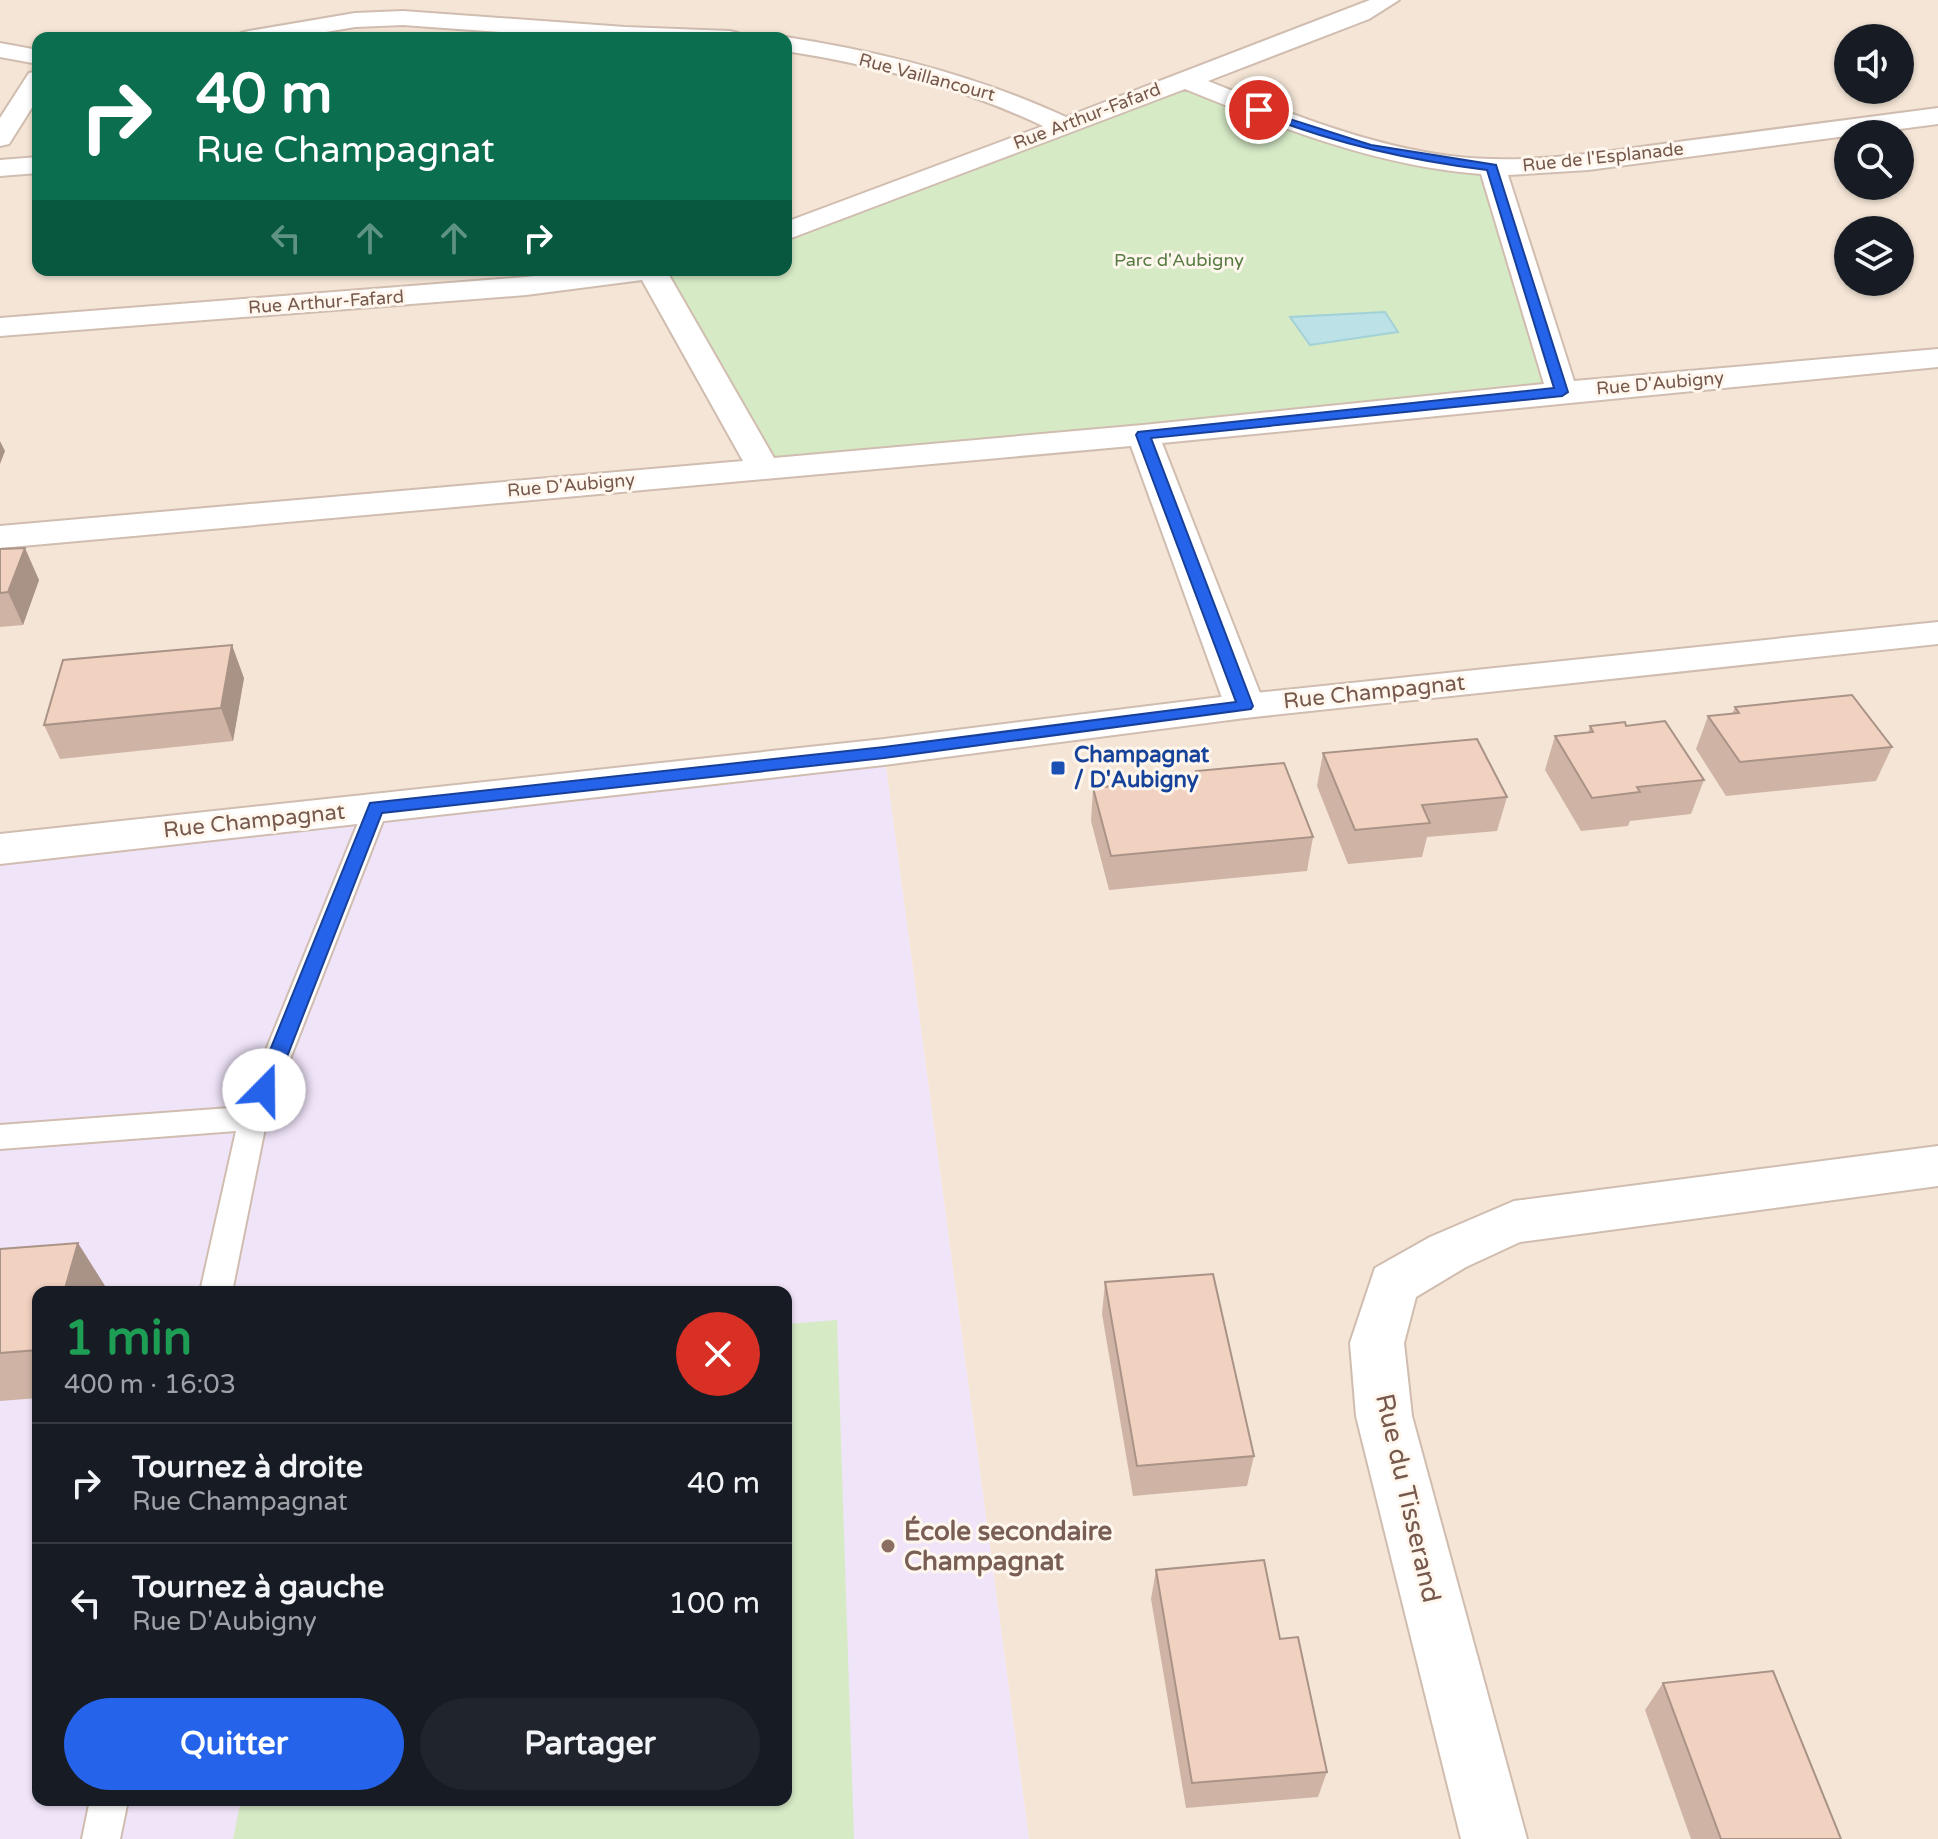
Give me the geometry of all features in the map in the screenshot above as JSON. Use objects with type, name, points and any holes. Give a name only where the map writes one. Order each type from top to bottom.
[{"type":"street","name":"Rue Arthur-Fafard","points":[[792,230],[1361,14],[1388,0]]},
{"type":"street","points":[[284,32],[355,20],[403,18],[449,19],[584,32]]},
{"type":"street","name":"Rue Vaillancourt","points":[[792,48],[966,84],[1016,102],[1063,125]]},
{"type":"street","points":[[0,50],[32,56]]},
{"type":"street","name":"Rue de l'Esplanade","points":[[1184,80],[1310,130],[1370,148],[1492,167],[1611,159],[1938,116]]},
{"type":"street","points":[[0,138],[32,87]]},
{"type":"street","points":[[0,168],[32,165]]},
{"type":"street","points":[[1492,167],[1562,392]]},
{"type":"street","name":"Rue Arthur-Fafard","points":[[0,327],[526,286],[604,276]]},
{"type":"street","name":"Rue Arthur-Fafard","points":[[654,276],[763,467]]},
{"type":"street","name":"Rue D'Aubigny","points":[[0,537],[1143,435],[1562,392],[1938,358]]},
{"type":"street","points":[[1143,435],[1245,706]]},
{"type":"street","name":"Rue Champagnat","points":[[0,849],[884,752],[1245,706],[1938,633]]},
{"type":"street","name":"Rue du Tisserand","points":[[1494,1839],[1384,1416],[1377,1343],[1394,1284],[1448,1252],[1514,1222],[1938,1166]]},
{"type":"lane","points":[[217,1286],[253,1118],[376,808]]},
{"type":"lane","points":[[0,1137],[253,1118]]},
{"type":"lane","points":[[101,1839],[108,1806]]},
{"type":"shaded area","points":[[0,0],[1938,0],[1938,1839],[1029,1839],[884,752],[0,849]]},
{"type":"shaded area","name":"École secondaire Champagnat","points":[[884,752],[1029,1839],[0,1839],[0,849]]},
{"type":"green space","name":"Parc d'Aubigny","points":[[1184,80],[1309,130],[1492,167],[1562,392],[763,467],[654,276],[792,276],[792,230]]},
{"type":"green space","points":[[837,1320],[854,1839],[233,1839],[240,1806],[792,1806],[792,1324]]},
{"type":"water","points":[[1385,312],[1398,332],[1310,345],[1290,317]]},
{"type":"building","points":[[25,548],[8,592],[0,593],[0,549]]},
{"type":"building","points":[[232,645],[221,708],[44,725],[63,660]]},
{"type":"building","points":[[1852,695],[1892,747],[1740,762],[1708,716],[1739,713],[1735,707]]},
{"type":"building","points":[[1665,721],[1704,780],[1637,787],[1640,792],[1592,798],[1555,736],[1593,732],[1590,726]]},
{"type":"building","points":[[1477,739],[1507,797],[1422,805],[1430,823],[1355,830],[1323,753]]},
{"type":"building","points":[[1284,763],[1313,837],[1111,856],[1093,788],[1199,778],[1196,771]]},
{"type":"building","points":[[78,1243],[66,1286],[32,1286],[32,1350],[0,1353],[0,1249]]},
{"type":"building","points":[[1213,1274],[1254,1456],[1137,1466],[1105,1282]]},
{"type":"building","points":[[1264,1560],[1280,1639],[1298,1637],[1327,1772],[1192,1783],[1156,1570]]},
{"type":"building","points":[[1773,1671],[1841,1839],[1721,1839],[1663,1683]]},
{"type":"place","name":"Champagnat / D'Aubigny","points":[[1058,768]]},
{"type":"place","name":"École secondaire Champagnat","points":[[888,1546]]},
{"type":"route","points":[[264,1090],[376,808],[884,752],[1245,706],[1143,435],[1562,392],[1492,167],[1370,148],[1310,130],[1259,110]]}]
